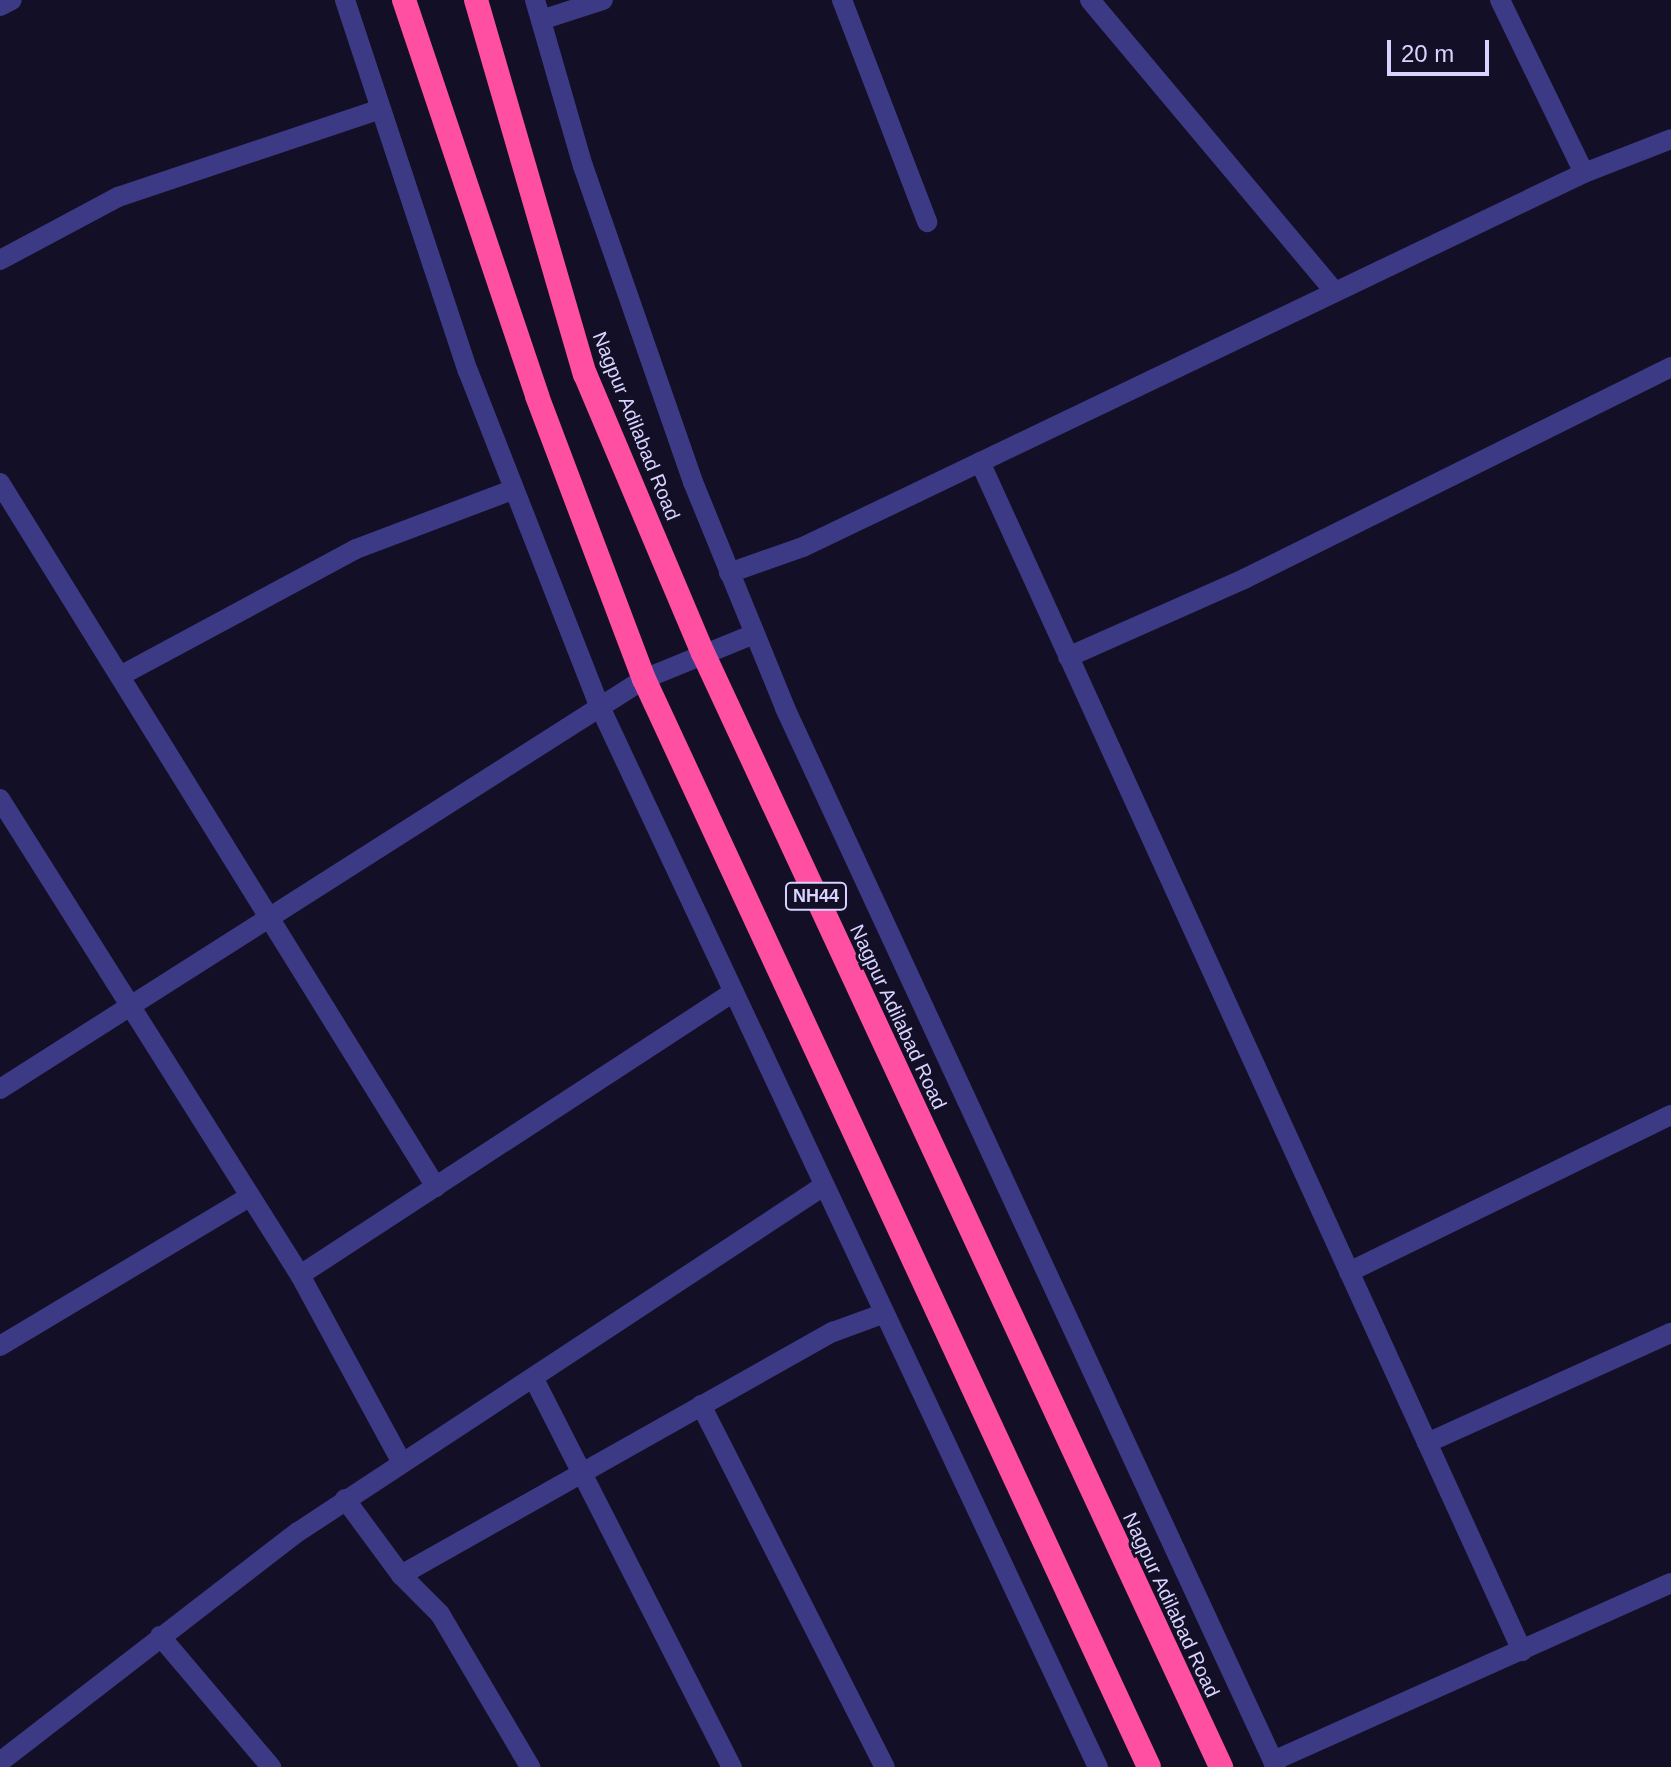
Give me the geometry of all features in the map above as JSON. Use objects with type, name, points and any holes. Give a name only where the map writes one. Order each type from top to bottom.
[{"type":"highway","name":"NH44","points":[[404,0],[537,396],[644,679],[1149,1767]]},
{"type":"highway","name":"Nagpur Adilabad Road","points":[[476,0],[585,374],[703,653],[1221,1767]]},
{"type":"street","points":[[0,6],[12,0]]},
{"type":"street","points":[[345,0],[512,490],[600,707],[822,1187],[1098,1767]]},
{"type":"street","points":[[535,0],[583,166],[729,573],[754,634],[1274,1764],[1671,1583]]},
{"type":"street","points":[[541,20],[603,0]]},
{"type":"street","points":[[842,0],[927,222]]},
{"type":"street","points":[[1090,0],[1335,292]]},
{"type":"street","points":[[1500,0],[1584,173]]},
{"type":"street","points":[[0,260],[118,197],[381,109]]},
{"type":"street","points":[[729,573],[803,547],[1584,173],[1671,139]]},
{"type":"street","points":[[1068,657],[1244,579],[1671,367]]},
{"type":"street","points":[[980,462],[1522,1651]]},
{"type":"street","points":[[0,483],[436,1187]]},
{"type":"street","points":[[120,676],[356,549],[512,490]]},
{"type":"street","points":[[0,1089],[644,679],[754,634]]},
{"type":"street","points":[[0,801],[131,1006],[246,1199],[300,1275],[401,1461]]},
{"type":"street","points":[[300,1275],[732,993]]},
{"type":"street","points":[[1349,1272],[1671,1115]]},
{"type":"street","points":[[0,1762],[160,1636],[345,1499],[534,1379],[822,1187]]},
{"type":"street","points":[[0,1346],[246,1199]]},
{"type":"street","points":[[401,1575],[833,1332],[882,1314]]},
{"type":"street","points":[[1427,1443],[1671,1333]]},
{"type":"street","points":[[534,1379],[732,1767]]},
{"type":"street","points":[[701,1405],[885,1767]]},
{"type":"street","points":[[345,1499],[401,1575],[440,1614],[530,1767]]},
{"type":"street","points":[[160,1636],[271,1767]]}]
